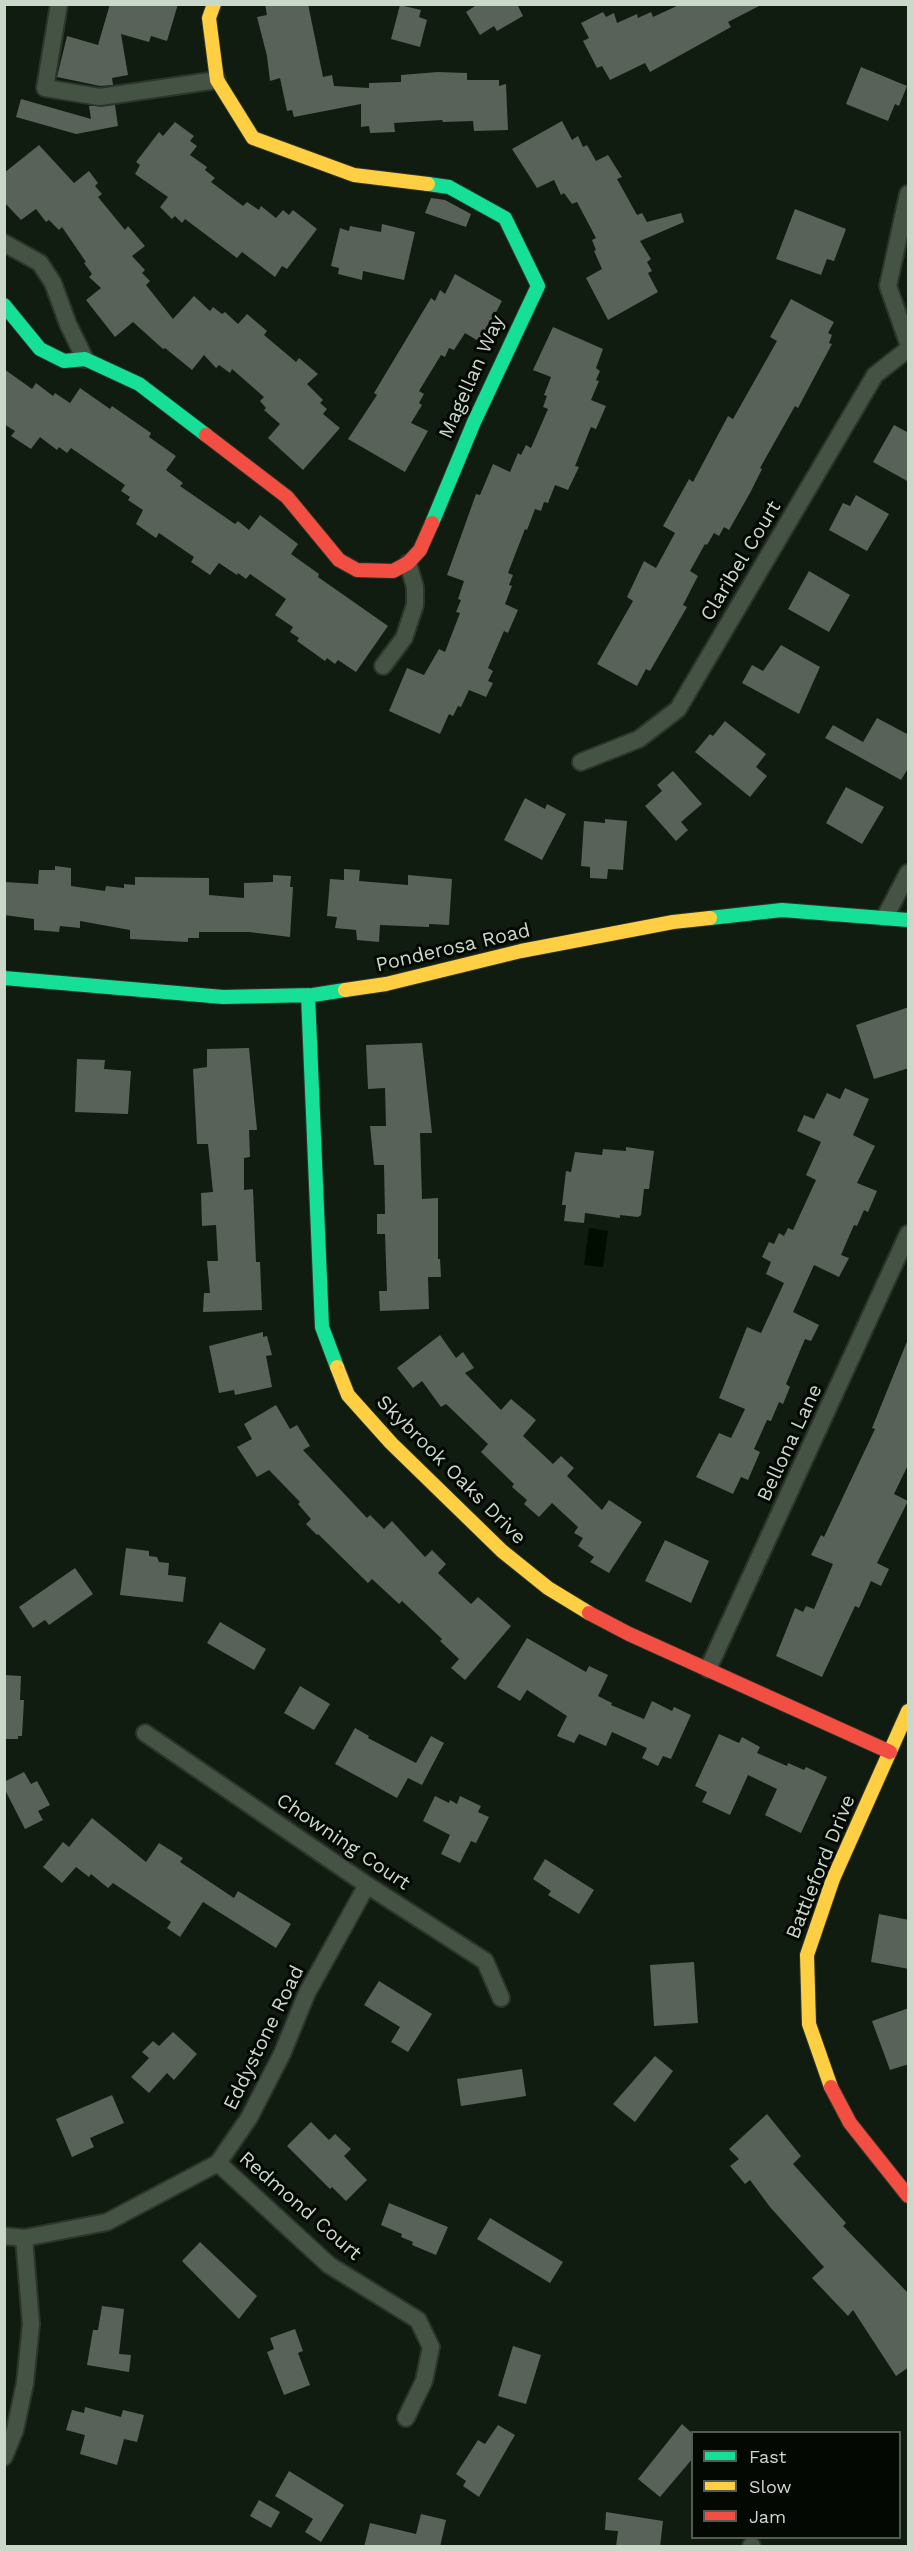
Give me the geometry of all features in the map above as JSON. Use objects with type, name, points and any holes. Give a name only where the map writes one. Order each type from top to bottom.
[{"type":"street","points":[[59,4],[45,88],[100,97],[217,80]]},
{"type":"street","name":"Magellan Way","points":[[214,4],[210,18],[217,80],[253,138],[354,175],[449,187],[505,218],[538,286],[474,422],[427,537],[408,563]]},
{"type":"street","points":[[909,194],[888,286],[909,343]]},
{"type":"street","points":[[4,243],[40,263],[53,283],[68,324],[85,358]]},
{"type":"street","points":[[4,304],[40,349],[64,361],[85,358],[139,384],[287,497],[339,560],[357,570],[377,572],[393,571],[408,563],[415,587],[415,605],[404,638],[383,666]]},
{"type":"street","name":"Claribel Court","points":[[581,762],[639,739],[678,709],[875,375],[909,349]]},
{"type":"street","points":[[885,917],[909,873]]},
{"type":"street","name":"Ponderosa Road","points":[[4,978],[223,997],[308,995],[386,984],[521,951],[673,922],[782,910],[909,920]]},
{"type":"street","name":"Skybrook Oaks Drive","points":[[308,995],[322,1328],[348,1395],[391,1443],[502,1551],[548,1588],[629,1634],[890,1752]]},
{"type":"street","name":"Bellona Lane","points":[[708,1670],[909,1234]]},
{"type":"street","name":"Battleford Drive","points":[[909,1711],[833,1879],[807,1955],[809,2024],[831,2088],[850,2123],[909,2196]]},
{"type":"street","name":"Chowning Court","points":[[145,1733],[367,1885],[485,1961],[501,1998]]},
{"type":"street","name":"Eddystone Road","points":[[4,2236],[24,2238],[107,2222],[218,2163],[249,2118],[282,2054],[307,1994],[367,1885]]},
{"type":"street","name":"Redmond Court","points":[[218,2163],[329,2265],[418,2320],[431,2347],[424,2381],[406,2418]]},
{"type":"street","points":[[4,2457],[15,2430],[25,2383],[31,2324],[24,2238]]},
{"type":"shaded area","points":[[589,1228],[608,1231],[603,1267],[584,1265]]},
{"type":"building","points":[[110,4],[178,4],[167,41],[151,36],[149,42],[121,34],[128,75],[112,78],[113,85],[100,86],[57,77],[67,36],[98,45]]},
{"type":"building","points":[[265,4],[308,4],[323,77],[332,75],[334,86],[369,88],[369,83],[401,82],[401,75],[438,72],[467,73],[467,80],[499,80],[499,86],[506,84],[508,130],[474,131],[473,121],[443,122],[442,120],[394,123],[395,132],[370,133],[369,126],[361,127],[361,104],[294,117],[292,110],[287,111],[280,78],[270,81],[267,56],[257,17],[267,15]]},
{"type":"building","points":[[478,4],[517,4],[523,16],[497,31],[494,26],[480,35],[466,12]]},
{"type":"building","points":[[681,4],[763,4],[728,22],[731,27],[650,72],[645,63],[610,80],[602,66],[597,68],[583,41],[589,38],[581,23],[603,12],[606,17],[614,13],[617,23],[637,14],[638,18],[651,12],[653,17]]},
{"type":"building","points":[[400,5],[421,10],[419,17],[427,20],[420,47],[391,39]]},
{"type":"building","points":[[861,67],[907,86],[899,106],[895,104],[888,121],[846,104]]},
{"type":"building","points":[[21,99],[91,119],[89,106],[115,105],[118,126],[76,134],[16,117]]},
{"type":"building","points":[[562,121],[572,140],[578,136],[583,147],[587,145],[596,161],[608,155],[622,177],[617,179],[637,215],[642,213],[647,222],[681,213],[684,222],[640,241],[651,259],[647,262],[652,271],[648,273],[658,292],[608,320],[586,278],[602,269],[594,251],[596,250],[592,240],[596,238],[577,202],[572,204],[564,193],[561,195],[554,180],[537,188],[512,149]]},
{"type":"building","points":[[175,122],[194,136],[190,141],[197,146],[190,155],[207,167],[205,170],[215,178],[211,182],[243,206],[247,202],[259,210],[261,206],[276,218],[283,210],[289,215],[293,210],[317,229],[287,269],[282,266],[275,277],[242,252],[237,258],[185,219],[182,223],[175,216],[172,219],[160,207],[168,197],[135,174],[140,165],[136,162],[159,132],[163,136]]},
{"type":"building","points":[[39,145],[74,183],[89,171],[98,183],[95,186],[102,194],[98,197],[125,230],[128,226],[145,246],[132,256],[145,270],[142,273],[150,281],[146,285],[173,319],[194,296],[210,311],[213,307],[222,314],[225,312],[238,324],[247,314],[267,331],[264,335],[296,362],[299,358],[318,374],[307,384],[323,400],[320,403],[327,409],[323,414],[340,428],[303,470],[268,438],[280,424],[264,410],[266,408],[260,401],[264,397],[232,369],[230,373],[219,365],[216,368],[204,355],[192,370],[165,348],[163,349],[133,322],[115,337],[86,300],[101,288],[89,277],[92,274],[84,263],[86,262],[62,227],[59,230],[49,220],[46,222],[36,209],[21,220],[4,202],[4,173]]},
{"type":"building","points":[[431,198],[445,200],[471,214],[466,227],[425,213]]},
{"type":"building","points":[[795,209],[846,229],[834,261],[827,259],[821,275],[776,259]]},
{"type":"building","points":[[382,224],[415,232],[404,280],[363,271],[362,280],[338,274],[339,268],[331,266],[340,228],[349,231],[350,226],[381,232]]},
{"type":"building","points":[[455,274],[502,301],[480,342],[465,333],[454,350],[449,348],[445,357],[441,355],[419,391],[424,394],[419,403],[422,405],[411,423],[428,431],[405,472],[348,439],[377,395],[374,393],[431,298],[435,301],[440,290],[445,294]]},
{"type":"building","points":[[791,299],[834,322],[828,333],[832,335],[829,343],[832,344],[798,408],[795,406],[760,468],[762,469],[750,493],[729,530],[724,527],[719,536],[714,533],[707,545],[705,544],[690,571],[698,576],[683,605],[687,607],[650,671],[646,669],[637,686],[597,664],[633,601],[627,597],[644,561],[656,568],[675,533],[663,526],[689,479],[693,482],[728,416],[733,419],[777,341],[770,337]]},
{"type":"building","points":[[553,327],[603,349],[596,368],[600,371],[596,380],[599,381],[591,400],[606,406],[596,429],[591,427],[575,466],[579,467],[568,490],[555,485],[548,503],[544,502],[541,511],[535,509],[527,530],[525,529],[508,573],[513,575],[509,585],[512,586],[505,604],[518,610],[508,633],[504,631],[488,668],[493,671],[488,681],[493,683],[486,697],[469,690],[461,707],[458,706],[453,716],[449,714],[440,734],[389,711],[407,668],[424,675],[439,649],[445,652],[460,613],[456,612],[461,600],[458,599],[464,581],[447,575],[476,494],[480,495],[493,464],[510,472],[518,453],[521,455],[526,445],[531,448],[548,409],[543,407],[547,396],[544,395],[551,377],[533,370]]},
{"type":"building","points":[[4,369],[32,389],[36,383],[53,396],[55,393],[70,403],[80,388],[110,409],[112,406],[151,433],[149,437],[176,456],[166,470],[183,483],[180,486],[235,524],[238,521],[249,530],[260,515],[298,544],[291,554],[319,574],[318,577],[388,626],[356,672],[338,660],[335,664],[327,658],[325,661],[297,641],[299,638],[290,632],[293,627],[275,615],[286,599],[250,574],[246,579],[219,563],[210,575],[191,562],[194,557],[159,533],[156,538],[136,524],[143,510],[128,500],[130,497],[121,491],[125,485],[71,448],[67,453],[59,447],[57,450],[40,437],[31,449],[11,436],[15,431],[4,424]]},
{"type":"building","points":[[894,425],[909,433],[909,482],[873,462]]},
{"type":"building","points":[[856,495],[889,514],[867,551],[829,530],[843,503],[850,506]]},
{"type":"building","points":[[809,571],[850,595],[829,632],[788,609]]},
{"type":"building","points":[[781,645],[820,667],[799,714],[742,683],[752,665],[763,671]]},
{"type":"building","points":[[877,718],[909,735],[909,767],[901,780],[825,738],[833,725],[863,742]]},
{"type":"building","points":[[725,721],[766,754],[756,767],[767,776],[750,797],[695,752],[710,734],[713,736]]},
{"type":"building","points":[[673,771],[702,804],[681,822],[688,830],[676,841],[645,806],[662,791],[657,785]]},
{"type":"building","points":[[846,787],[884,807],[862,844],[826,823]]},
{"type":"building","points":[[525,798],[545,809],[547,804],[566,814],[542,860],[504,840]]},
{"type":"building","points":[[605,819],[627,821],[623,870],[608,869],[607,879],[590,878],[590,867],[581,866],[584,821],[605,823]]},
{"type":"building","points":[[55,866],[71,868],[71,886],[105,891],[106,886],[124,888],[124,884],[135,885],[135,877],[209,878],[209,895],[244,898],[244,883],[273,882],[273,875],[291,876],[290,887],[293,887],[290,937],[249,932],[199,932],[199,938],[188,938],[188,942],[130,939],[130,930],[80,921],[80,928],[60,926],[59,932],[34,930],[34,919],[4,915],[4,882],[38,884],[39,870],[55,870]]},
{"type":"building","points":[[344,869],[360,870],[359,881],[408,885],[408,875],[452,879],[449,925],[429,924],[429,927],[380,925],[379,942],[357,940],[356,930],[335,928],[337,917],[327,916],[330,879],[344,880]]},
{"type":"building","points":[[909,1007],[909,1068],[874,1079],[856,1025]]},
{"type":"building","points":[[422,1043],[432,1133],[420,1133],[422,1199],[438,1198],[438,1259],[440,1259],[441,1277],[428,1277],[429,1309],[380,1311],[379,1291],[387,1291],[385,1234],[377,1234],[377,1214],[385,1214],[384,1165],[374,1165],[370,1126],[386,1126],[385,1088],[368,1089],[366,1045]]},
{"type":"building","points":[[249,1048],[257,1130],[249,1130],[250,1157],[244,1158],[244,1190],[253,1189],[256,1262],[260,1262],[262,1310],[203,1312],[204,1293],[210,1293],[207,1261],[218,1261],[216,1225],[202,1226],[201,1193],[213,1192],[208,1144],[197,1144],[193,1069],[207,1067],[207,1049]]},
{"type":"building","points":[[77,1059],[105,1060],[104,1069],[131,1071],[128,1114],[75,1112]]},
{"type":"building","points":[[845,1088],[869,1099],[853,1135],[875,1146],[857,1183],[877,1191],[868,1212],[864,1210],[857,1226],[854,1225],[841,1255],[849,1258],[839,1277],[814,1265],[793,1312],[819,1325],[811,1341],[805,1339],[786,1384],[790,1387],[783,1404],[779,1402],[771,1421],[767,1420],[754,1449],[760,1452],[748,1480],[741,1477],[733,1494],[696,1477],[719,1433],[731,1438],[745,1409],[719,1398],[747,1327],[761,1333],[784,1283],[766,1274],[771,1262],[762,1257],[769,1242],[774,1244],[779,1233],[784,1236],[788,1228],[793,1230],[816,1180],[806,1175],[821,1142],[797,1131],[804,1115],[814,1119],[827,1093],[840,1099]]},
{"type":"building","points":[[626,1147],[654,1151],[649,1189],[644,1189],[641,1215],[638,1217],[620,1215],[620,1218],[585,1213],[584,1223],[564,1221],[566,1205],[562,1205],[566,1171],[571,1172],[575,1152],[602,1155],[603,1149],[626,1151]]},
{"type":"building","points":[[263,1332],[263,1337],[267,1336],[272,1355],[266,1356],[272,1387],[235,1395],[234,1390],[219,1393],[209,1346]]},
{"type":"building","points":[[440,1335],[456,1358],[463,1352],[474,1368],[465,1373],[501,1410],[511,1399],[536,1420],[523,1436],[553,1464],[561,1456],[574,1468],[567,1476],[602,1510],[609,1500],[642,1522],[609,1573],[590,1562],[594,1557],[578,1546],[583,1538],[574,1533],[578,1527],[552,1503],[539,1517],[524,1504],[527,1500],[512,1487],[514,1484],[481,1452],[488,1444],[446,1404],[441,1407],[422,1381],[413,1388],[397,1368]]},
{"type":"building","points":[[908,1339],[909,1463],[894,1494],[908,1501],[877,1563],[889,1569],[881,1586],[871,1581],[859,1608],[855,1606],[822,1677],[776,1656],[795,1608],[803,1612],[806,1606],[814,1609],[833,1564],[811,1555],[821,1535],[824,1537],[875,1429],[872,1428]]},
{"type":"building","points":[[276,1405],[290,1429],[297,1425],[310,1446],[303,1450],[367,1518],[370,1515],[384,1529],[392,1521],[425,1557],[432,1550],[446,1564],[438,1573],[471,1604],[478,1597],[511,1626],[465,1680],[451,1668],[459,1659],[440,1641],[442,1639],[402,1601],[399,1604],[372,1579],[368,1583],[317,1535],[306,1524],[311,1519],[298,1504],[300,1502],[269,1470],[257,1477],[237,1447],[252,1439],[244,1424]]},
{"type":"building","points":[[665,1540],[709,1561],[691,1603],[645,1581]]},
{"type":"building","points":[[126,1548],[149,1551],[149,1556],[157,1557],[159,1562],[169,1563],[168,1575],[186,1577],[183,1602],[120,1595]]},
{"type":"building","points":[[75,1568],[93,1594],[49,1625],[45,1620],[33,1628],[19,1607]]},
{"type":"building","points":[[220,1622],[266,1649],[254,1670],[207,1643]]},
{"type":"building","points":[[527,1638],[586,1672],[589,1666],[608,1675],[598,1696],[612,1703],[611,1705],[644,1719],[652,1701],[672,1711],[674,1707],[691,1715],[671,1759],[663,1756],[658,1766],[642,1758],[647,1748],[612,1732],[606,1746],[579,1734],[574,1743],[557,1736],[567,1716],[527,1690],[520,1701],[497,1687]]},
{"type":"building","points":[[4,1675],[21,1676],[20,1700],[24,1700],[22,1736],[18,1736],[18,1739],[4,1739]]},
{"type":"building","points":[[300,1686],[330,1704],[314,1730],[284,1713]]},
{"type":"building","points":[[355,1728],[369,1736],[368,1738],[416,1763],[431,1736],[444,1743],[422,1785],[408,1778],[397,1798],[335,1764]]},
{"type":"building","points":[[719,1734],[739,1743],[742,1737],[760,1747],[757,1753],[787,1766],[788,1763],[804,1770],[806,1767],[827,1777],[801,1833],[765,1815],[777,1789],[748,1775],[730,1815],[702,1802],[707,1792],[695,1786]]},
{"type":"building","points":[[24,1772],[31,1784],[37,1781],[50,1805],[38,1811],[43,1820],[25,1829],[4,1788],[4,1782]]},
{"type":"building","points":[[435,1796],[457,1804],[460,1796],[481,1806],[478,1812],[489,1817],[476,1843],[471,1841],[460,1863],[441,1854],[450,1835],[423,1821]]},
{"type":"building","points":[[92,1818],[146,1862],[159,1843],[183,1858],[180,1862],[234,1898],[238,1891],[291,1924],[276,1948],[203,1902],[180,1937],[167,1928],[171,1922],[113,1883],[108,1888],[91,1874],[89,1877],[76,1867],[62,1883],[43,1867],[63,1842],[69,1847]]},
{"type":"building","points":[[545,1859],[594,1890],[579,1914],[548,1895],[551,1891],[533,1879]]},
{"type":"building","points":[[879,1914],[909,1920],[909,1969],[871,1962]]},
{"type":"building","points":[[694,1962],[698,2023],[654,2026],[650,1965]]},
{"type":"building","points":[[379,1981],[432,2014],[408,2052],[391,2042],[400,2027],[364,2005]]},
{"type":"building","points":[[909,2008],[909,2064],[890,2070],[872,2021]]},
{"type":"building","points":[[173,2032],[197,2054],[174,2080],[167,2073],[149,2093],[131,2077],[149,2058],[142,2052],[153,2041],[159,2046]]},
{"type":"building","points":[[655,2056],[673,2071],[635,2122],[613,2104]]},
{"type":"building","points":[[522,2069],[526,2096],[461,2106],[457,2079]]},
{"type":"building","points":[[112,2095],[124,2123],[90,2138],[94,2147],[72,2157],[56,2119]]},
{"type":"building","points":[[767,2114],[801,2156],[793,2164],[846,2223],[843,2226],[909,2294],[909,2367],[896,2376],[853,2310],[848,2316],[812,2278],[824,2267],[770,2207],[750,2180],[745,2184],[730,2166],[739,2159],[729,2149]]},
{"type":"building","points":[[311,2122],[329,2140],[335,2134],[351,2149],[344,2156],[367,2180],[346,2201],[332,2187],[330,2189],[287,2146]]},
{"type":"building","points":[[389,2203],[448,2227],[436,2255],[412,2245],[413,2242],[401,2237],[402,2234],[381,2225]]},
{"type":"building","points":[[490,2218],[563,2262],[550,2283],[477,2239]]},
{"type":"building","points":[[200,2242],[257,2296],[239,2319],[182,2261]]},
{"type":"building","points":[[102,2306],[124,2309],[119,2354],[131,2355],[129,2372],[87,2365],[93,2330],[98,2330]]},
{"type":"building","points":[[295,2329],[303,2351],[298,2353],[310,2385],[284,2395],[267,2352],[274,2349],[270,2338]]},
{"type":"building","points":[[513,2346],[541,2355],[526,2404],[498,2396]]},
{"type":"building","points":[[85,2407],[121,2417],[123,2410],[144,2415],[137,2442],[124,2439],[117,2465],[80,2454],[85,2435],[66,2430],[72,2410],[84,2413]]},
{"type":"building","points":[[682,2424],[691,2432],[691,2460],[660,2497],[638,2479]]},
{"type":"building","points":[[498,2425],[515,2435],[479,2497],[463,2486],[466,2481],[456,2474],[478,2440],[485,2444]]},
{"type":"building","points":[[289,2471],[344,2505],[321,2542],[305,2532],[313,2519],[275,2496]]},
{"type":"building","points":[[259,2500],[280,2512],[271,2528],[250,2516]]},
{"type":"building","points":[[606,2512],[663,2521],[660,2547],[616,2547],[618,2531],[605,2530]]},
{"type":"building","points":[[421,2514],[446,2520],[440,2547],[364,2547],[370,2523],[416,2534]]},
{"type":"traffic: fast","points":[[428,184],[449,187],[505,218],[538,286],[474,422],[432,523]]},
{"type":"traffic: fast","points":[[4,305],[40,349],[64,361],[85,359],[139,384],[206,435]]},
{"type":"traffic: fast","points":[[710,918],[782,910],[908,920]]},
{"type":"traffic: fast","points":[[4,978],[223,997],[313,995],[345,990]]},
{"type":"traffic: fast","points":[[308,995],[322,1327],[337,1367]]},
{"type":"traffic: slow","points":[[214,4],[209,18],[217,80],[253,138],[354,175],[428,184]]},
{"type":"traffic: slow","points":[[345,990],[386,984],[521,951],[673,922],[710,918]]},
{"type":"traffic: slow","points":[[337,1367],[348,1395],[391,1443],[502,1551],[548,1588],[589,1613]]},
{"type":"traffic: slow","points":[[831,2087],[809,2024],[807,1955],[833,1879],[908,1711]]},
{"type":"traffic: jam","points":[[206,435],[287,497],[339,560],[357,570],[393,571],[408,563],[420,550],[432,523]]},
{"type":"traffic: jam","points":[[589,1613],[629,1634],[890,1752]]},
{"type":"traffic: jam","points":[[831,2087],[850,2123],[908,2196]]}]
